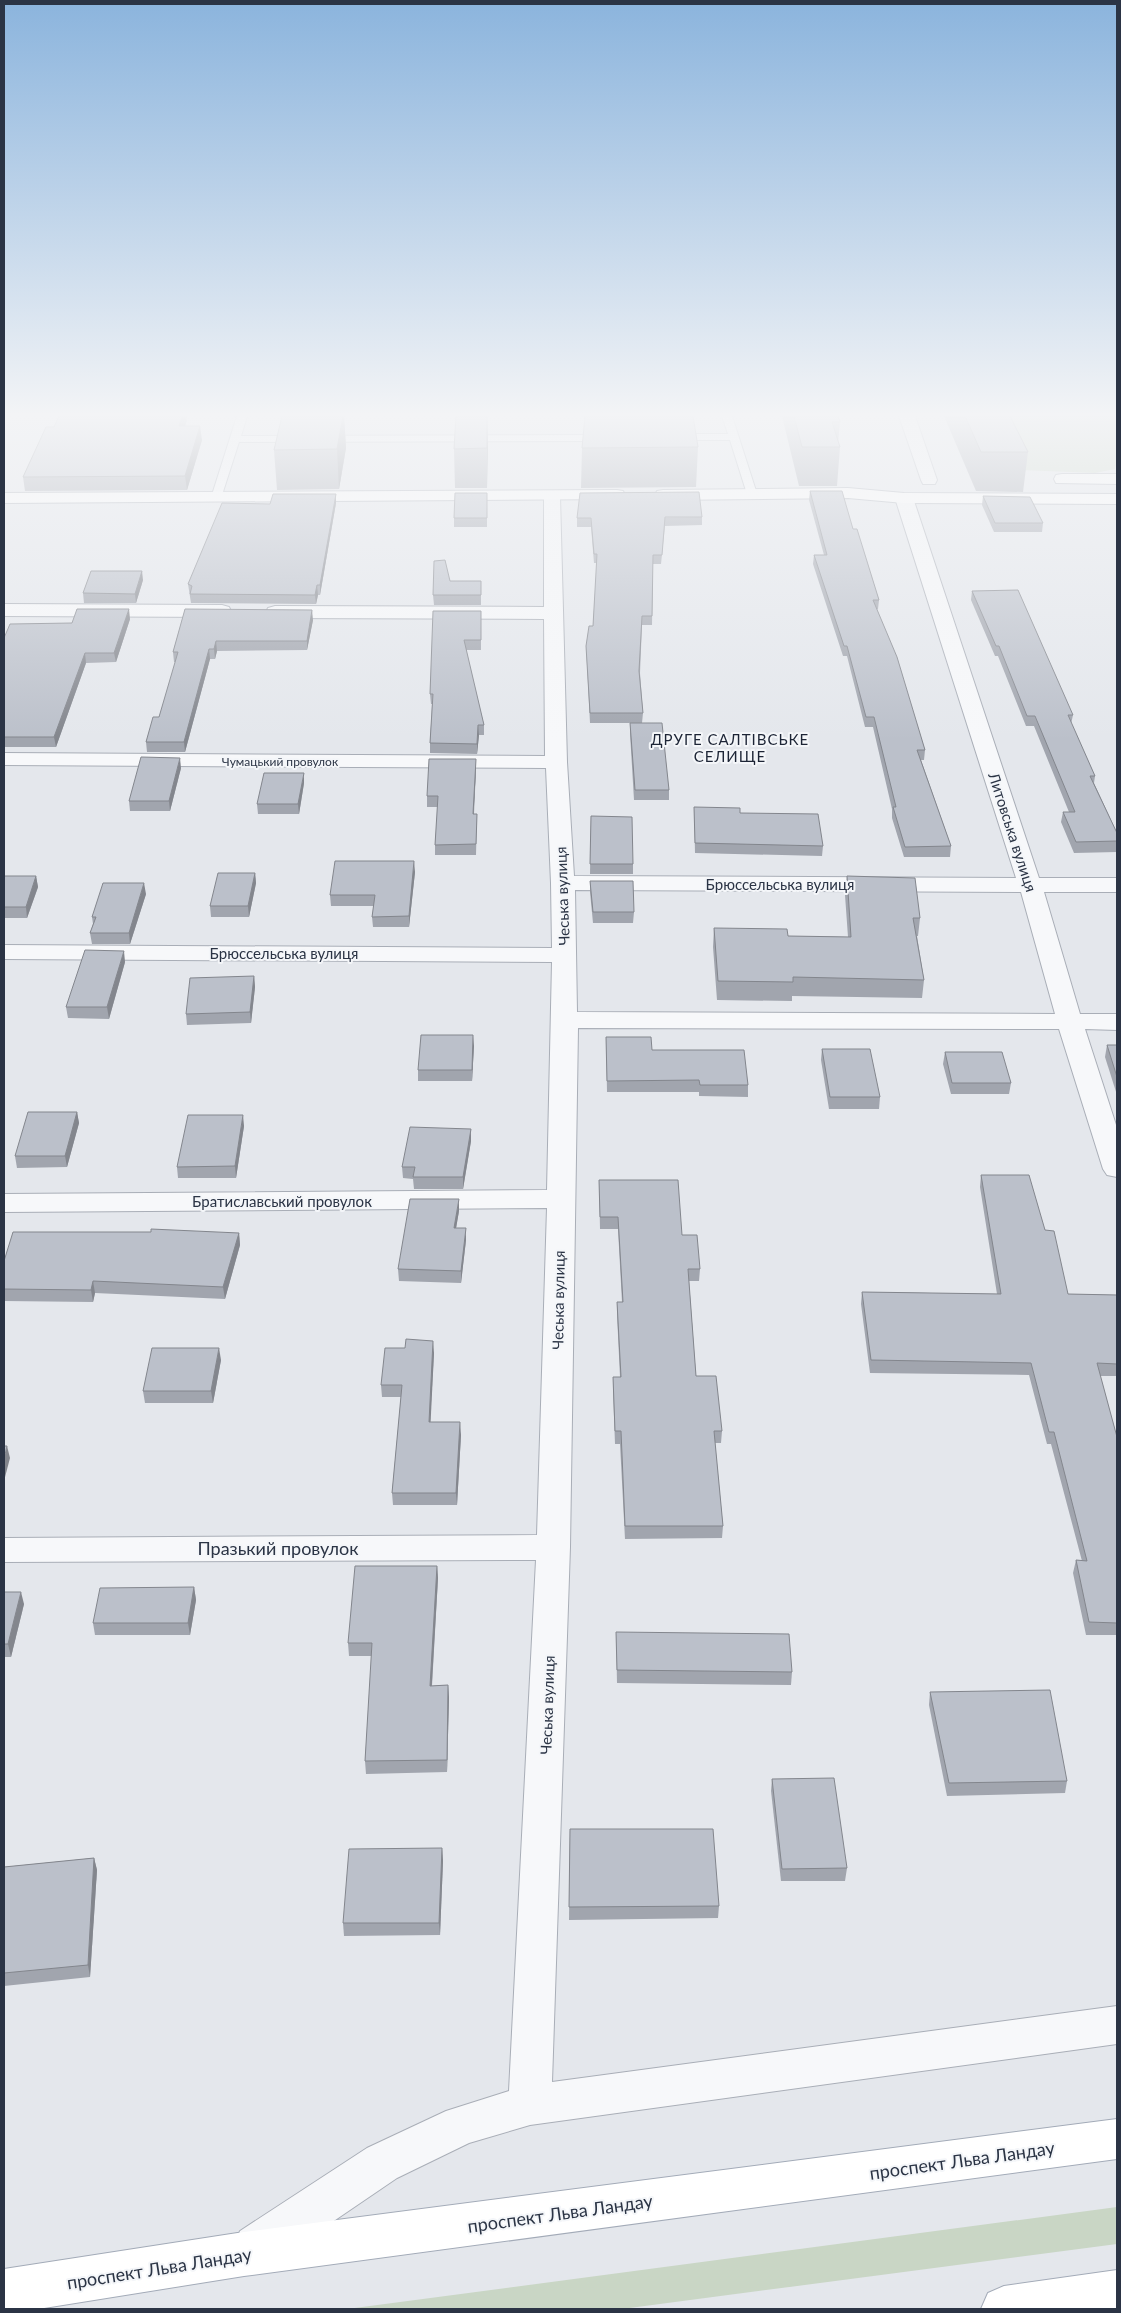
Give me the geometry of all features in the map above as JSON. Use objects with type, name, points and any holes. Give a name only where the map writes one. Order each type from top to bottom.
[{"type":"street","name":"Чеська вулиця","points":[[530,2105],[553,1546],[565,1020],[563,883],[556,762],[552,613],[552,524]]},
{"type":"street","name":"Литовська вулиця","points":[[912,524],[1030,884],[1070,1023],[1117,1168]]},
{"type":"street","points":[[4,610],[552,613]]},
{"type":"street","name":"Чумацький провулок","points":[[4,760],[556,762]]},
{"type":"street","name":"Брюссельська вулиця","points":[[563,883],[1117,885]]},
{"type":"street","name":"Брюссельська вулиця","points":[[4,952],[564,955]]},
{"type":"street","points":[[565,1020],[1117,1022]]},
{"type":"street","name":"Братиславський провулок","points":[[4,1203],[560,1199]]},
{"type":"street","name":"Празький провулок","points":[[4,1550],[553,1546]]},
{"type":"street","points":[[244,2254],[382,2163],[461,2125],[530,2105],[1117,2025]]},
{"type":"street","name":"проспект Льва Ландау","points":[[4,2292],[244,2254],[1117,2139]]},
{"type":"street","points":[[1004,2309],[1117,2293]]},
{"type":"green space","points":[[1117,2207],[1117,2244],[622,2309],[347,2309]]},
{"type":"building","points":[[213,524],[331,524],[320,585],[317,585],[315,595],[190,594],[192,586],[188,584]]},
{"type":"building","points":[[591,524],[664,524],[662,555],[653,555],[652,616],[642,616],[639,671],[643,713],[590,713],[586,646],[589,626],[593,626],[597,554],[594,554]]},
{"type":"building","points":[[819,524],[852,524],[853,529],[857,529],[879,600],[873,600],[897,657],[925,750],[917,750],[951,846],[905,847],[893,807],[896,807],[874,717],[866,717],[847,646],[844,646],[814,555],[827,555]]},
{"type":"building","points":[[445,560],[450,581],[481,581],[481,595],[433,595],[434,561]]},
{"type":"building","points":[[91,571],[142,571],[135,594],[83,593]]},
{"type":"building","points":[[1018,590],[1073,715],[1068,715],[1095,776],[1090,776],[1117,833],[1117,841],[1076,842],[1063,812],[1075,812],[1035,716],[1027,716],[999,646],[996,646],[972,591]]},
{"type":"building","points":[[77,609],[129,609],[114,653],[85,653],[54,737],[4,737],[4,638],[10,624],[72,623]]},
{"type":"building","points":[[185,609],[312,610],[307,641],[216,641],[214,649],[209,649],[184,742],[146,742],[153,717],[159,717],[178,652],[173,652]]},
{"type":"building","points":[[433,611],[481,611],[481,640],[464,640],[484,725],[478,725],[477,744],[430,743],[433,694],[430,694]]},
{"type":"building","points":[[630,723],[662,723],[669,790],[635,790]]},
{"type":"building","points":[[141,757],[180,758],[169,801],[129,801]]},
{"type":"building","points":[[429,759],[476,759],[473,814],[477,814],[476,844],[435,845],[438,796],[427,796]]},
{"type":"building","points":[[264,773],[304,773],[298,804],[257,804]]},
{"type":"building","points":[[694,807],[740,808],[740,813],[818,814],[823,846],[695,843]]},
{"type":"building","points":[[591,816],[632,817],[633,864],[590,864]]},
{"type":"building","points":[[335,861],[414,861],[409,916],[372,917],[375,895],[330,895]]},
{"type":"building","points":[[218,873],[255,873],[248,906],[210,906]]},
{"type":"building","points":[[4,876],[36,876],[26,907],[4,907]]},
{"type":"building","points":[[847,876],[915,878],[920,918],[913,918],[924,980],[793,977],[793,982],[718,981],[714,928],[787,929],[788,936],[851,937]]},
{"type":"building","points":[[590,881],[633,881],[634,912],[593,912]]},
{"type":"building","points":[[103,883],[144,883],[129,933],[90,933],[96,917],[92,917]]},
{"type":"building","points":[[85,950],[124,951],[107,1007],[66,1007]]},
{"type":"building","points":[[254,976],[250,1012],[186,1014],[190,978]]},
{"type":"building","points":[[421,1035],[473,1035],[472,1070],[418,1070]]},
{"type":"building","points":[[606,1037],[651,1037],[652,1050],[744,1050],[748,1085],[700,1085],[699,1080],[607,1081]]},
{"type":"building","points":[[1107,1045],[1117,1045],[1117,1077]]},
{"type":"building","points":[[822,1049],[870,1049],[880,1097],[830,1097]]},
{"type":"building","points":[[945,1052],[1002,1052],[1011,1083],[952,1083]]},
{"type":"building","points":[[28,1112],[77,1112],[65,1156],[15,1156]]},
{"type":"building","points":[[188,1115],[243,1115],[235,1166],[177,1167]]},
{"type":"building","points":[[410,1127],[471,1129],[463,1177],[413,1177],[415,1167],[402,1167]]},
{"type":"building","points":[[981,1175],[1029,1175],[1045,1230],[1054,1231],[1068,1294],[1117,1295],[1117,1364],[1097,1363],[1117,1437],[1117,1623],[1089,1622],[1076,1560],[1087,1561],[1054,1432],[1049,1432],[1031,1363],[871,1360],[862,1292],[1001,1294]]},
{"type":"building","points":[[599,1180],[678,1180],[682,1235],[697,1235],[700,1269],[688,1269],[696,1376],[716,1376],[722,1431],[714,1431],[723,1526],[625,1526],[621,1431],[615,1431],[613,1377],[621,1377],[617,1302],[623,1302],[618,1217],[600,1217]]},
{"type":"building","points":[[410,1199],[459,1199],[454,1228],[466,1228],[461,1271],[398,1269]]},
{"type":"building","points":[[151,1229],[239,1233],[223,1287],[93,1281],[91,1290],[4,1289],[4,1261],[13,1232],[151,1232]]},
{"type":"building","points":[[406,1339],[433,1341],[429,1422],[460,1422],[456,1493],[392,1493],[402,1385],[381,1385],[385,1348],[405,1348]]},
{"type":"building","points":[[152,1348],[219,1348],[211,1391],[143,1391]]},
{"type":"building","points":[[4,1446],[7,1446],[4,1459]]},
{"type":"building","points":[[355,1566],[437,1566],[430,1686],[448,1685],[447,1760],[365,1761],[372,1643],[348,1643]]},
{"type":"building","points":[[194,1587],[188,1623],[93,1623],[100,1588]]},
{"type":"building","points":[[4,1592],[21,1592],[8,1644],[4,1644]]},
{"type":"building","points":[[616,1632],[789,1634],[792,1672],[617,1670]]},
{"type":"building","points":[[1050,1690],[1067,1781],[949,1783],[930,1692]]},
{"type":"building","points":[[834,1778],[847,1868],[782,1869],[772,1779]]},
{"type":"building","points":[[570,1829],[713,1829],[719,1906],[569,1907]]},
{"type":"building","points":[[442,1848],[439,1923],[343,1923],[349,1849]]},
{"type":"building","points":[[94,1858],[88,1965],[4,1973],[4,1867]]},
{"type":"district","name":"ДРУГЕ САЛТІВСЬКЕ СЕЛИЩЕ","points":[[730,748]]}]
